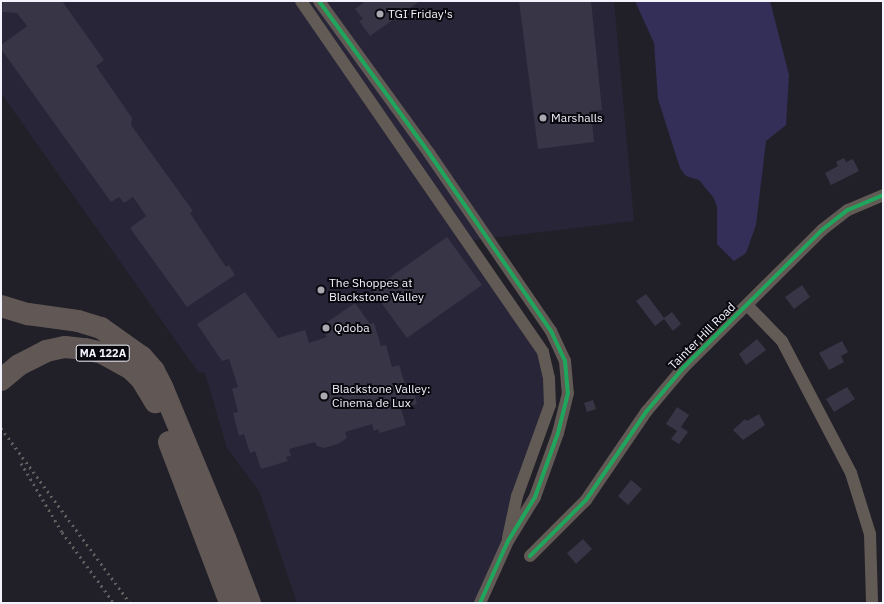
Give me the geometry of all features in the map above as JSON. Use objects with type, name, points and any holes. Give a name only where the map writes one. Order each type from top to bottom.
[{"type":"highway","points":[[1,306],[28,314],[78,321],[100,328],[142,356],[154,371],[163,389],[226,538],[250,603]]},
{"type":"highway","name":"MA 122A","points":[[4,377],[31,357],[65,347],[102,353],[131,369],[142,380],[157,407],[230,603]]},
{"type":"street","points":[[301,1],[543,352],[550,378],[550,405],[517,496],[508,541]]},
{"type":"street","points":[[318,1],[429,153],[546,324],[564,361],[568,393],[563,421],[535,497],[508,541],[480,603]]},
{"type":"street","name":"Tainter Hill Road","points":[[530,556],[586,500],[646,412],[683,368],[747,305],[793,256],[830,223],[848,210],[883,195]]},
{"type":"street","points":[[747,305],[782,341],[851,473],[870,534],[872,603]]},
{"type":"shaded area","name":"The Shoppes at Blackstone Valley","points":[[1,1],[614,1],[634,221],[467,241],[536,339],[551,394],[508,541],[475,603],[297,603],[259,491],[227,448],[205,373],[198,372],[1,93]]},
{"type":"shaded area","points":[[635,1],[770,1],[789,75],[786,125],[766,141],[756,225],[746,253],[734,261],[717,244],[717,206],[713,197],[699,180],[686,176],[680,168],[658,99],[654,43]]},
{"type":"building","points":[[3,1],[62,1],[104,60],[96,66],[132,118],[131,125],[193,211],[190,213],[226,267],[229,265],[235,275],[187,307],[130,228],[146,216],[133,197],[124,203],[119,197],[111,202],[1,49],[1,45],[27,26],[17,13],[2,12]]},
{"type":"building","name":"TGI Friday's","points":[[366,1],[420,1],[370,36],[359,21],[363,19],[355,9]]},
{"type":"building","points":[[519,1],[591,1],[602,110],[591,111],[594,142],[538,149]]},
{"type":"building","points":[[844,158],[846,162],[853,159],[859,171],[831,185],[825,173],[838,166],[836,162]]},
{"type":"building","points":[[447,237],[482,285],[407,338],[372,290]]},
{"type":"building","points":[[802,285],[810,297],[794,309],[785,297]]},
{"type":"building","name":"Blackstone Valley: Cinema de Lux","points":[[245,292],[278,338],[305,330],[309,343],[327,337],[320,327],[355,303],[370,324],[374,323],[381,346],[386,345],[392,367],[399,365],[406,387],[412,385],[417,404],[401,409],[406,425],[380,433],[378,429],[374,431],[372,424],[345,432],[347,438],[338,444],[324,448],[317,446],[315,442],[289,449],[291,456],[286,457],[288,461],[261,469],[255,451],[250,453],[244,434],[239,436],[233,413],[238,412],[232,389],[238,387],[229,359],[222,361],[197,324]]},
{"type":"building","points":[[646,294],[664,318],[672,312],[681,324],[673,331],[664,319],[655,326],[636,301]]},
{"type":"building","points":[[757,339],[766,350],[746,365],[739,354]]},
{"type":"building","points":[[842,341],[848,352],[841,356],[844,362],[829,370],[819,353]]},
{"type":"building","points":[[847,387],[855,399],[834,412],[826,399]]},
{"type":"building","points":[[593,400],[596,409],[587,412],[584,403]]},
{"type":"building","points":[[677,407],[689,415],[681,427],[688,432],[679,444],[671,439],[677,431],[666,424]]},
{"type":"building","points":[[759,414],[765,425],[743,440],[733,430],[745,419],[747,421]]},
{"type":"building","points":[[631,480],[642,489],[628,505],[618,496]]},
{"type":"building","points":[[583,539],[592,549],[576,564],[567,553]]},
{"type":"railway","points":[[1,428],[130,603]]},
{"type":"railway","points":[[21,463],[62,532],[114,603]]},
{"type":"cycle path","points":[[319,1],[429,153],[551,331],[565,361],[568,393],[558,433],[535,497],[508,541],[480,603]]},
{"type":"cycle path","points":[[530,556],[586,500],[646,412],[683,368],[822,230],[848,210],[883,195]]},
{"type":"place","name":"TGI Friday's","points":[[380,14]]},
{"type":"place","name":"Marshalls","points":[[543,118]]},
{"type":"place","name":"The Shoppes at Blackstone Valley","points":[[321,290]]},
{"type":"place","name":"Qdoba","points":[[326,328]]},
{"type":"place","name":"Blackstone Valley: Cinema de Lux","points":[[324,396]]}]
